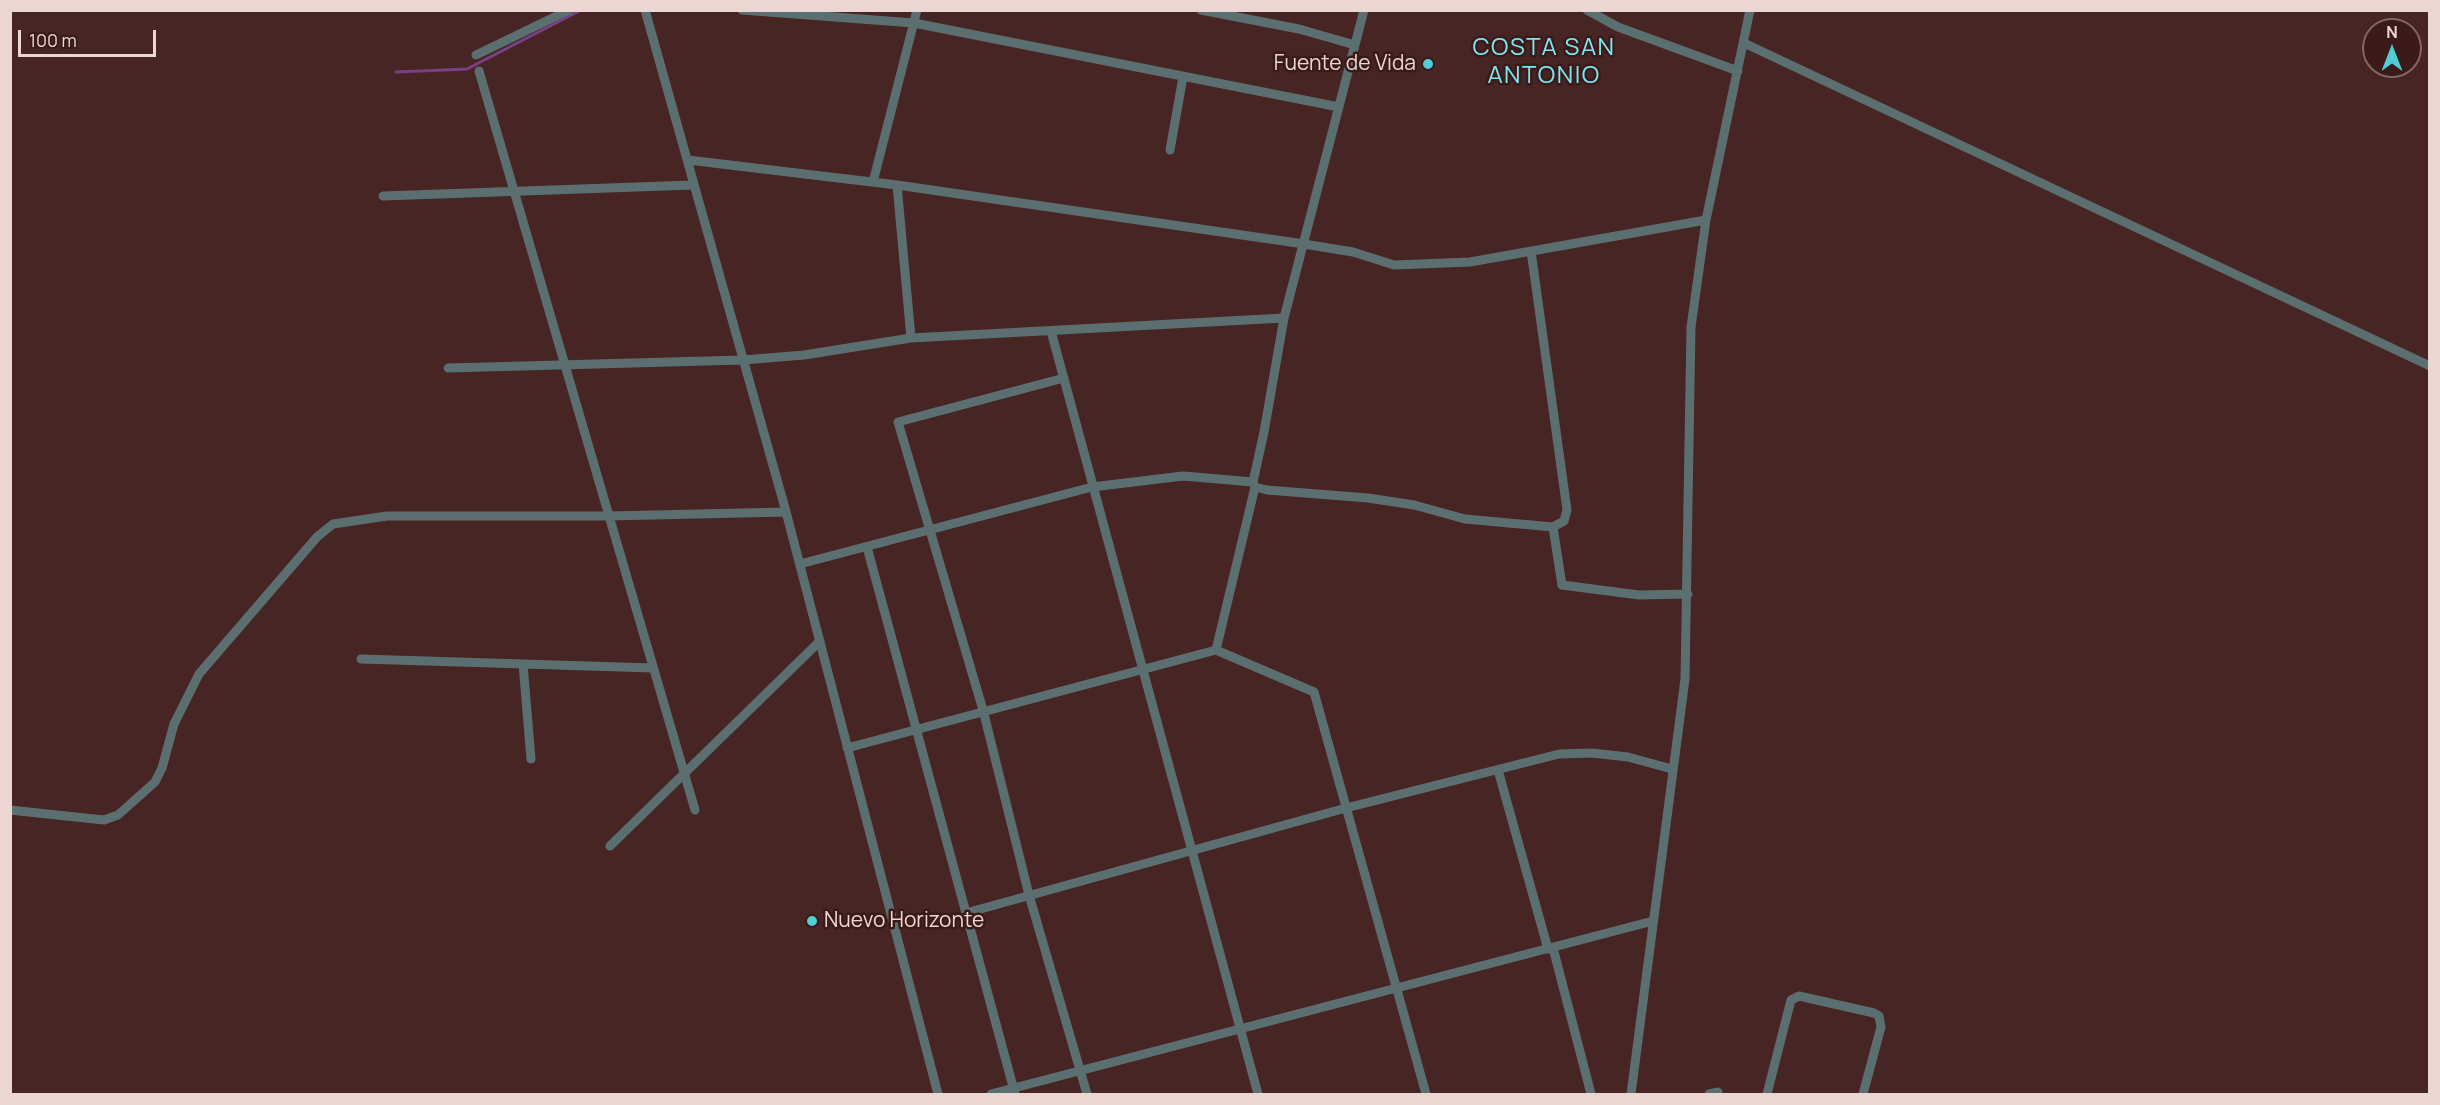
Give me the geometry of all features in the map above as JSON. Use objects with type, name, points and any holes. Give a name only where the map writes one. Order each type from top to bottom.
[{"type":"street","points":[[476,55],[569,10]]},
{"type":"street","points":[[645,10],[786,512],[938,1095]]},
{"type":"street","points":[[742,10],[914,23],[1339,107]]},
{"type":"street","points":[[873,182],[917,10]]},
{"type":"street","points":[[1201,10],[1299,29],[1355,45]]},
{"type":"street","points":[[1216,650],[1254,484],[1284,318],[1364,10]]},
{"type":"street","points":[[1587,10],[1618,27],[1738,71]]},
{"type":"street","points":[[1631,1095],[1685,679],[1691,327],[1706,220],[1750,10]]},
{"type":"street","points":[[1744,43],[2430,366]]},
{"type":"street","points":[[479,71],[695,810]]},
{"type":"street","points":[[1170,150],[1183,77]]},
{"type":"street","points":[[688,160],[897,184],[1304,244],[1353,252],[1394,265],[1410,266],[1470,262],[1706,220]]},
{"type":"street","points":[[897,184],[911,338]]},
{"type":"street","points":[[383,196],[693,185]]},
{"type":"street","points":[[800,564],[1092,488],[1183,476],[1414,505],[1465,519],[1553,527],[1564,521],[1567,510],[1531,251]]},
{"type":"street","points":[[448,368],[743,360],[804,355],[911,338],[1284,318]]},
{"type":"street","points":[[1051,331],[1258,1095]]},
{"type":"street","points":[[1064,378],[898,422],[983,711],[1029,895],[1087,1095]]},
{"type":"street","points":[[10,810],[104,820],[118,815],[156,782],[174,724],[199,674],[317,537],[333,524],[387,516],[609,516],[786,512]]},
{"type":"street","points":[[1553,527],[1562,585],[1639,595],[1688,594]]},
{"type":"street","points":[[867,546],[1014,1092]]},
{"type":"street","points":[[610,846],[820,641]]},
{"type":"street","points":[[847,748],[1216,650],[1314,692],[1426,1095]]},
{"type":"street","points":[[361,659],[653,668]]},
{"type":"street","points":[[523,664],[531,759]]},
{"type":"street","points":[[966,913],[1346,808],[1559,754],[1592,753],[1628,757],[1672,769]]},
{"type":"street","points":[[1498,770],[1592,1095]]},
{"type":"street","points":[[991,1095],[1014,1092],[1653,921]]},
{"type":"street","points":[[1767,1095],[1791,1000],[1799,996],[1879,1016],[1881,1027],[1863,1095]]},
{"type":"waterway","points":[[396,72],[467,69],[581,10]]},
{"type":"place","name":"Fuente de Vida","points":[[1428,64]]},
{"type":"place","name":"Nuevo Horizonte","points":[[812,921]]},
{"type":"district","name":"COSTA SAN ANTONIO","points":[[1544,62]]}]
